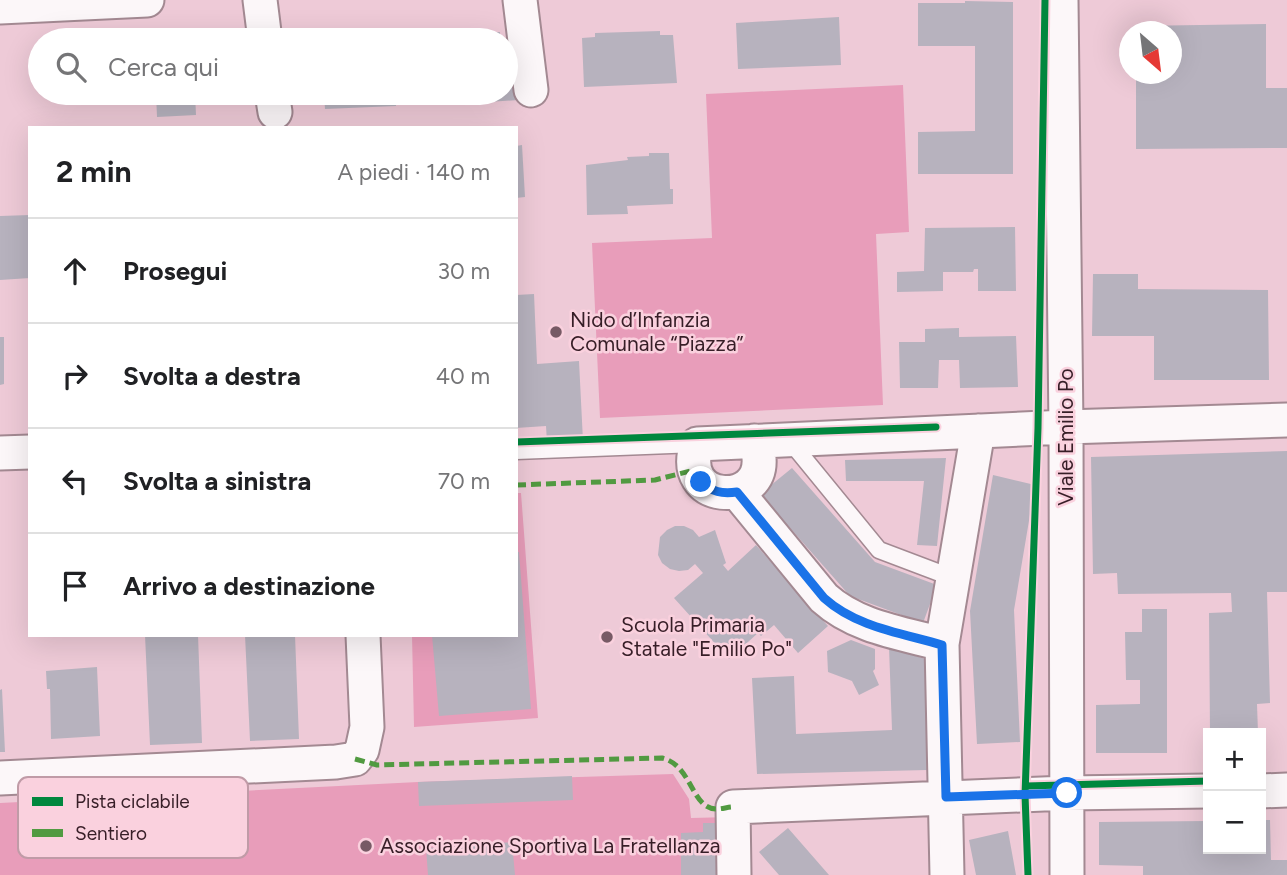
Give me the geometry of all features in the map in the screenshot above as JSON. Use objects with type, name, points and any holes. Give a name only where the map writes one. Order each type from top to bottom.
[{"type":"street","points":[[0,7],[147,0]]},
{"type":"street","points":[[260,0],[264,28]]},
{"type":"street","points":[[520,0],[530,90]]},
{"type":"street","name":"Viale Emilio Po","points":[[1061,0],[1067,875]]},
{"type":"street","points":[[754,441],[759,457],[757,472],[749,484],[737,492],[724,494],[711,490],[701,482],[694,470],[693,457],[697,444],[754,441],[1066,427],[1287,420]]},
{"type":"street","points":[[947,875],[942,645],[978,431]]},
{"type":"street","points":[[0,453],[28,452]]},
{"type":"street","points":[[737,492],[824,598],[839,612],[866,624],[942,645]]},
{"type":"street","points":[[21,777],[355,759],[362,750],[367,727],[363,637]]},
{"type":"street","points":[[0,778],[18,777]]},
{"type":"street","points":[[1266,791],[1287,790]]},
{"type":"street","points":[[734,875],[733,807],[946,797],[1203,791]]},
{"type":"lane","points":[[789,440],[879,550],[953,578]]},
{"type":"lane","points":[[518,451],[697,444]]},
{"type":"shaded area","points":[[903,85],[909,232],[876,234],[883,405],[600,418],[592,243],[712,238],[706,94]]},
{"type":"shaded area","points":[[518,493],[521,493],[538,718],[414,727],[412,637],[518,637]]},
{"type":"shaded area","name":"Associazione Sportiva La Fratellanza","points":[[673,774],[689,799],[691,818],[731,817],[732,875],[0,875],[0,803],[18,802],[18,858],[248,858],[248,791]]},
{"type":"building","points":[[1013,2],[1013,174],[918,174],[918,132],[975,131],[975,46],[918,46],[918,3]]},
{"type":"building","points":[[839,17],[841,65],[738,69],[736,23]]},
{"type":"building","points":[[1266,24],[1266,88],[1287,88],[1287,148],[1136,149],[1136,84],[1182,84],[1182,25]]},
{"type":"building","points":[[660,31],[660,35],[673,35],[677,83],[584,87],[582,38],[595,37],[595,33]]},
{"type":"building","points":[[156,105],[196,105],[196,115],[157,117]]},
{"type":"building","points":[[325,105],[396,106],[325,109]]},
{"type":"building","points":[[522,145],[525,197],[518,198],[518,146]]},
{"type":"building","points":[[649,153],[669,153],[673,204],[627,206],[628,214],[587,215],[586,165],[628,160],[627,157],[649,156]]},
{"type":"building","points":[[28,215],[28,278],[0,280],[0,216]]},
{"type":"building","points":[[1015,227],[1016,291],[978,291],[978,269],[974,269],[973,272],[943,272],[943,291],[897,292],[897,272],[924,271],[925,228]]},
{"type":"building","points":[[1093,274],[1138,274],[1138,289],[1268,290],[1269,380],[1154,380],[1154,336],[1092,336]]},
{"type":"building","points":[[534,294],[537,364],[579,361],[583,441],[547,443],[546,426],[518,428],[518,295]]},
{"type":"building","points":[[959,328],[959,337],[1016,336],[1018,387],[960,388],[959,360],[939,360],[938,388],[900,388],[899,342],[925,342],[925,329]]},
{"type":"building","points":[[0,337],[4,337],[4,384],[0,385]]},
{"type":"building","points":[[1287,451],[1287,592],[1267,592],[1270,703],[1257,704],[1258,728],[1210,728],[1209,613],[1232,612],[1231,593],[1118,594],[1117,573],[1093,574],[1091,457]]},
{"type":"building","points":[[946,458],[937,546],[917,545],[924,481],[846,481],[845,460]]},
{"type":"building","points":[[792,468],[875,562],[937,585],[923,623],[850,596],[760,494]]},
{"type":"building","points":[[993,475],[1035,485],[1014,610],[1020,742],[977,744],[970,611]]},
{"type":"building","points":[[675,526],[693,530],[699,537],[715,530],[726,563],[723,565],[728,571],[756,545],[828,626],[798,653],[774,625],[761,636],[758,633],[729,659],[674,598],[703,573],[695,564],[688,570],[679,571],[662,563],[658,555],[660,537]]},
{"type":"building","points":[[519,552],[531,709],[439,716],[432,637],[518,637]]},
{"type":"building","points":[[1142,609],[1167,609],[1167,753],[1096,753],[1096,705],[1140,704],[1140,680],[1126,680],[1125,632],[1142,632]]},
{"type":"building","points":[[145,637],[198,637],[202,743],[150,745]]},
{"type":"building","points":[[245,637],[295,637],[299,739],[250,741]]},
{"type":"building","points":[[851,640],[875,649],[873,671],[879,685],[859,695],[852,681],[828,672],[827,651]]},
{"type":"building","points":[[889,647],[931,661],[938,728],[926,729],[927,770],[757,774],[752,678],[794,676],[796,734],[892,730]]},
{"type":"building","points":[[97,667],[100,736],[51,739],[50,689],[47,689],[46,671]]},
{"type":"building","points":[[2,689],[5,752],[0,752]]},
{"type":"building","points":[[572,776],[573,800],[419,806],[418,782]]},
{"type":"building","points":[[1266,820],[1270,820],[1271,860],[1287,860],[1287,875],[1143,875],[1143,866],[1099,865],[1099,822],[1203,821],[1203,854],[1266,854]]},
{"type":"building","points":[[703,823],[725,823],[726,875],[681,875],[681,833],[703,832]]},
{"type":"building","points":[[788,828],[829,875],[779,875],[759,852]]},
{"type":"building","points":[[1008,831],[1016,875],[976,875],[969,840]]},
{"type":"building","points":[[512,842],[515,875],[428,875],[426,848]]},
{"type":"marked path","points":[[518,485],[655,480],[694,470]]},
{"type":"marked path","points":[[355,759],[377,765],[662,758],[680,769],[701,802],[708,807],[733,807]]},
{"type":"cycle path","points":[[1028,875],[1025,795],[1038,428],[1045,0]]},
{"type":"cycle path","points":[[518,442],[936,427]]},
{"type":"cycle path","points":[[1026,786],[1203,781]]},
{"type":"place","name":"Nido d’Infanzia Comunale “Piazza”","points":[[556,332]]},
{"type":"place","name":"Scuola Primaria Statale \"Emilio Po\"","points":[[607,637]]},
{"type":"place","name":"Associazione Sportiva La Fratellanza","points":[[366,846]]},
{"type":"route","points":[[701,482],[711,490],[724,494],[737,492],[824,598],[839,612],[866,624],[942,645],[946,797],[1067,793]]}]
